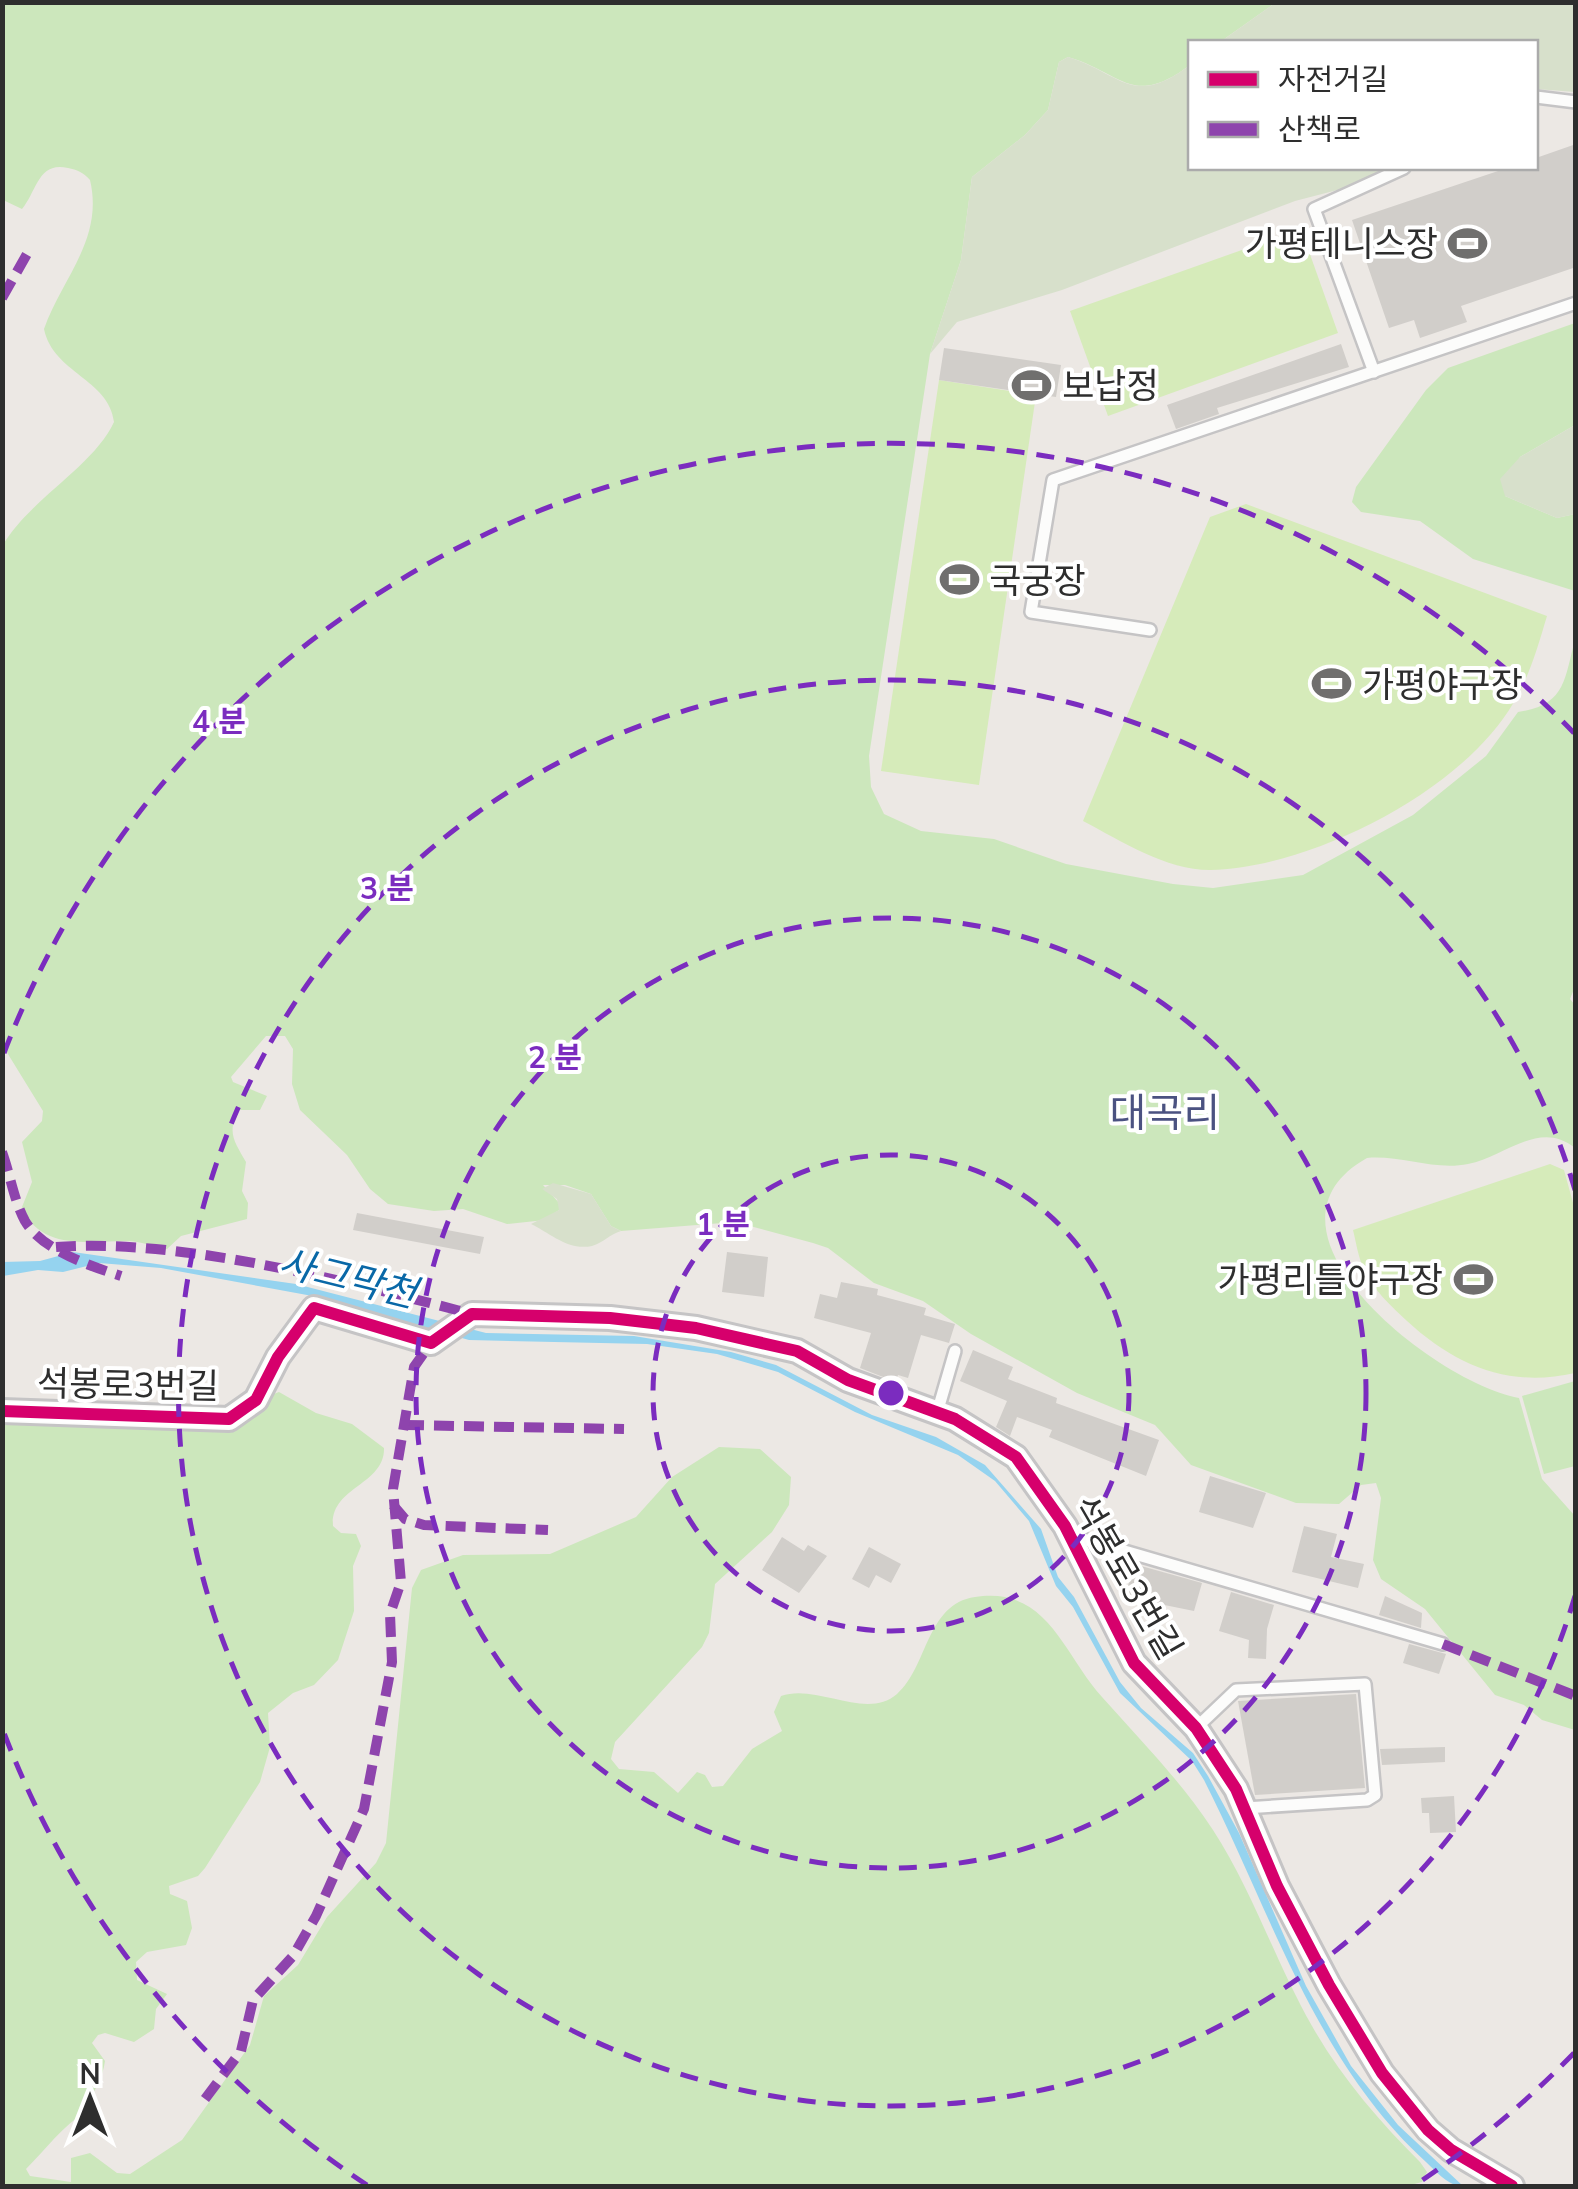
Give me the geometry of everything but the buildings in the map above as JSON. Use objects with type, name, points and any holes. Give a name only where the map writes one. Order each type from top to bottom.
[{"type":"street","name":"석봉로3번길","points":[[2,1412],[229,1418],[256,1400],[278,1357],[314,1308],[431,1343],[472,1314],[610,1318],[714,1332],[797,1351],[848,1380],[937,1413],[1016,1457],[1069,1535],[1134,1663],[1196,1728],[1245,1808],[1285,1903],[1382,2073],[1428,2130],[1475,2167],[1512,2186]]},
{"type":"lane","points":[[1538,96],[1576,102]]},
{"type":"lane","points":[[1374,372],[1314,209],[1400,170]]},
{"type":"lane","points":[[1150,630],[1031,612],[1053,480],[1576,304]]},
{"type":"lane","points":[[937,1413],[955,1351]]},
{"type":"lane","name":"석봉로3번길","points":[[1069,1535],[1443,1644]]},
{"type":"lane","points":[[1196,1728],[1236,1690],[1364,1684],[1375,1790],[1371,1798],[1245,1808]]},
{"type":"green space","points":[[3,3],[1275,3],[1223,40],[1188,40],[1188,66],[1154,84],[1127,83],[1068,57],[1059,62],[1048,110],[1025,135],[972,177],[961,260],[930,354],[869,756],[871,787],[884,814],[921,831],[994,839],[1066,864],[1213,888],[1303,875],[1413,815],[1486,756],[1518,712],[1534,709],[1554,697],[1565,679],[1575,640],[1576,984],[1570,999],[1575,1005],[1575,1148],[1548,1137],[1456,1166],[1367,1158],[1333,1188],[1325,1224],[1337,1262],[1365,1300],[1402,1335],[1443,1365],[1484,1387],[1519,1398],[1542,1479],[1575,1516],[1575,1730],[1542,1720],[1524,1705],[1495,1695],[1425,1609],[1381,1579],[1373,1560],[1381,1498],[1376,1483],[1361,1485],[1339,1504],[1296,1503],[1191,1465],[1155,1425],[1077,1393],[971,1334],[923,1301],[874,1283],[828,1248],[813,1243],[735,1222],[621,1231],[611,1226],[591,1194],[565,1185],[543,1185],[560,1204],[559,1210],[545,1220],[507,1224],[463,1209],[434,1211],[388,1204],[370,1189],[347,1155],[300,1110],[292,1084],[293,1049],[285,1036],[266,1036],[231,1077],[233,1082],[267,1096],[260,1110],[239,1110],[233,1125],[238,1149],[246,1162],[242,1191],[248,1203],[247,1219],[181,1236],[167,1249],[132,1241],[67,1240],[41,1231],[30,1221],[22,1207],[32,1182],[22,1142],[42,1121],[43,1111],[3,1046],[3,545],[29,513],[92,453],[114,422],[102,396],[58,356],[44,329],[86,240],[93,201],[90,180],[77,171],[58,167],[44,173],[22,209],[3,200]]},
{"type":"green space","points":[[1275,3],[1575,3],[1575,92],[1538,89],[1538,40],[1223,40]]},
{"type":"green space","points":[[1068,57],[1127,84],[1140,86],[1154,85],[1188,66],[1188,170],[1384,170],[1349,187],[1295,201],[1062,290],[957,322],[930,354],[961,260],[972,177],[1025,135],[1048,110],[1059,62]]},
{"type":"green space","points":[[1301,229],[1338,333],[1108,416],[1070,311]]},
{"type":"green space","points":[[1575,323],[1575,425],[1520,457],[1505,496],[1557,518],[1575,514],[1575,591],[1473,559],[1420,521],[1361,512],[1352,502],[1356,487],[1426,390],[1448,368]]},
{"type":"green space","name":"국궁장","points":[[939,380],[1036,395],[979,785],[881,771]]},
{"type":"green space","points":[[1575,425],[1575,514],[1557,518],[1505,496],[1500,479],[1520,457]]},
{"type":"green space","name":"가평야구장","points":[[1246,504],[1547,616],[1514,702],[1490,735],[1459,766],[1422,794],[1381,819],[1293,855],[1250,866],[1193,869],[1144,853],[1083,821],[1210,517]]},
{"type":"green space","name":"가평리틀야구장","points":[[1550,1164],[1564,1170],[1575,1210],[1575,1373],[1528,1378],[1485,1370],[1426,1337],[1388,1303],[1367,1275],[1353,1230]]},
{"type":"green space","points":[[553,1183],[591,1194],[611,1226],[621,1231],[596,1245],[583,1247],[567,1244],[531,1224],[559,1210],[557,1199],[542,1189]]},
{"type":"green space","points":[[1575,1381],[1575,1466],[1544,1474],[1522,1396]]},
{"type":"green space","points":[[279,1392],[316,1413],[352,1424],[384,1448],[376,1470],[348,1494],[334,1513],[333,1526],[341,1533],[356,1534],[361,1546],[353,1566],[354,1611],[338,1660],[314,1685],[293,1693],[268,1713],[270,1747],[260,1782],[205,1868],[198,1876],[169,1886],[170,1894],[187,1901],[192,1928],[186,1945],[147,1952],[136,1962],[137,1980],[167,1994],[156,2009],[154,2029],[134,2042],[105,2033],[98,2035],[92,2043],[105,2061],[87,2111],[62,2130],[26,2169],[30,2176],[71,2182],[71,2158],[90,2153],[117,2173],[130,2174],[182,2140],[250,2045],[264,1996],[298,1965],[327,1917],[376,1863],[386,1843],[412,1588],[421,1570],[463,1555],[550,1554],[636,1517],[672,1477],[719,1447],[760,1449],[791,1477],[789,1505],[772,1532],[715,1584],[709,1633],[702,1647],[615,1742],[611,1759],[619,1769],[654,1772],[678,1793],[697,1772],[705,1775],[712,1787],[723,1786],[752,1749],[782,1731],[774,1712],[781,1696],[810,1694],[871,1704],[885,1701],[907,1682],[946,1611],[975,1597],[1000,1596],[1020,1602],[1051,1627],[1088,1680],[1201,1812],[1240,1878],[1312,2026],[1362,2098],[1420,2162],[1427,2172],[1422,2182],[1407,2186],[3,2186],[2,1418],[231,1427]]},
{"type":"water","points":[[73,1252],[296,1284],[486,1333],[634,1336],[731,1352],[776,1365],[872,1415],[936,1437],[985,1465],[1041,1529],[1058,1577],[1074,1597],[1120,1682],[1141,1708],[1193,1753],[1208,1776],[1239,1833],[1306,1986],[1351,2066],[1398,2125],[1463,2186],[1448,2181],[1426,2162],[1387,2122],[1354,2078],[1298,1982],[1192,1761],[1120,1693],[1073,1607],[1056,1586],[1029,1521],[995,1481],[958,1455],[855,1412],[778,1372],[717,1354],[647,1344],[469,1340],[307,1295],[161,1268],[99,1263],[63,1272],[38,1270],[3,1276],[2,1262],[40,1261]]},
{"type":"marked path","points":[[2,298],[27,254]]},
{"type":"marked path","points":[[2,1152],[18,1205],[33,1231],[68,1256],[121,1276]]},
{"type":"marked path","points":[[56,1247],[157,1249],[211,1256],[320,1276],[472,1314]]},
{"type":"marked path","points":[[205,2099],[241,2051],[253,2000],[293,1956],[316,1916],[364,1809],[392,1662],[390,1614],[401,1582],[393,1489],[414,1367],[431,1343]]},
{"type":"marked path","points":[[404,1425],[624,1429]]},
{"type":"marked path","points":[[393,1505],[405,1519],[424,1525],[548,1530]]},
{"type":"marked path","points":[[1443,1644],[1576,1696]]},
{"type":"cycle path","points":[[2,1411],[229,1419],[256,1400],[278,1357],[314,1308],[431,1343],[472,1314],[610,1318],[696,1328],[797,1351],[848,1380],[955,1419],[1016,1457],[1065,1526],[1134,1663],[1196,1728],[1236,1789],[1277,1886],[1329,1985],[1382,2073],[1428,2130],[1451,2150],[1512,2186]]},
{"type":"place","name":"가평테니스장","points":[[1468,243]]},
{"type":"place","name":"보납정","points":[[1032,385]]},
{"type":"place","name":"국궁장","points":[[959,580]]},
{"type":"place","name":"가평야구장","points":[[1332,684]]},
{"type":"place","name":"가평리틀야구장","points":[[1473,1279]]},
{"type":"district","name":"대곡리","points":[[1165,1112]]},
{"type":"water label","name":"사그막천","points":[[348,1277]]}]
